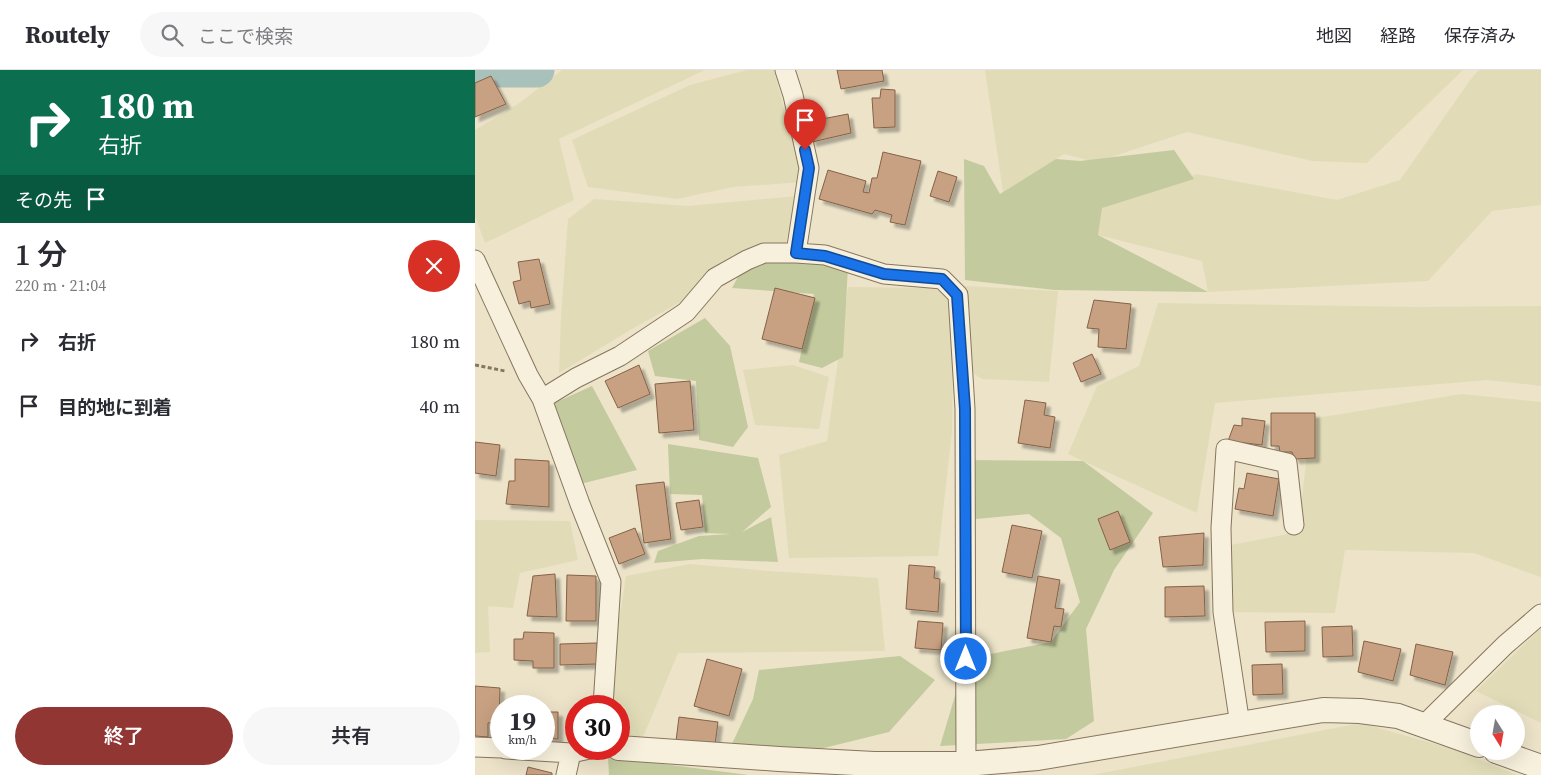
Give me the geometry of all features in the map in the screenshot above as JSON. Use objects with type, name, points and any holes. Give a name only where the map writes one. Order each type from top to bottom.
[{"type":"street","points":[[785,70],[793,95],[809,168],[796,253]]},
{"type":"street","points":[[542,399],[576,378],[620,356],[686,312],[715,278],[747,260],[765,253],[796,253],[825,256],[884,274],[942,279],[957,295],[965,409],[966,764]]},
{"type":"street","points":[[475,260],[528,375],[542,399],[611,582],[604,695]]},
{"type":"street","points":[[1240,725],[1223,612],[1221,528],[1226,449],[1287,463],[1294,525]]},
{"type":"street","points":[[1423,725],[1505,645],[1541,614]]},
{"type":"street","points":[[630,749],[874,764],[966,764],[1038,758],[1323,710],[1360,711],[1398,716],[1470,742]]},
{"type":"street","points":[[475,747],[490,748]]},
{"type":"street","points":[[566,775],[569,760]]},
{"type":"street","points":[[1520,760],[1541,768]]},
{"type":"path","points":[[475,366],[528,375]]},
{"type":"shaded area","points":[[562,70],[705,70],[559,139],[574,200],[485,243],[475,216],[475,130],[518,104]]},
{"type":"shaded area","points":[[747,70],[774,70],[803,182],[733,187],[677,199],[588,187],[572,140],[690,85]]},
{"type":"shaded area","points":[[985,70],[1463,70],[1367,163],[1312,161],[1187,132],[1096,162],[1064,154],[1003,192]]},
{"type":"shaded area","points":[[1479,70],[1541,70],[1541,205],[1492,211],[1428,281],[1208,292],[1202,261],[1098,235],[1101,208],[1197,174],[1337,200],[1400,180]]},
{"type":"shaded area","points":[[797,196],[786,243],[632,329],[559,373],[568,219],[594,199],[687,206]]},
{"type":"shaded area","points":[[965,286],[1058,291],[1049,382],[982,379],[969,370]]},
{"type":"shaded area","points":[[848,287],[932,288],[954,298],[952,431],[938,556],[789,558],[779,455],[827,441]]},
{"type":"shaded area","points":[[1158,303],[1419,307],[1541,306],[1541,386],[1488,380],[1215,403],[1197,513],[1068,454],[1097,386],[1139,366]]},
{"type":"shaded area","points":[[793,365],[829,377],[819,429],[755,425],[743,370]]},
{"type":"shaded area","points":[[1461,394],[1541,402],[1541,577],[1474,553],[1345,550],[1335,613],[1223,612],[1221,547],[1298,532],[1311,419]]},
{"type":"shaded area","points":[[475,520],[570,521],[578,560],[520,573],[513,608],[488,606],[490,652],[475,653]]},
{"type":"shaded area","points":[[690,564],[878,578],[885,651],[678,653],[644,735],[630,739],[630,695],[608,695],[626,576]]},
{"type":"shaded area","points":[[1541,628],[1541,723],[1525,715],[1525,705],[1504,705],[1476,691]]},
{"type":"shaded area","points":[[1361,723],[1456,750],[1470,756],[1470,760],[1480,760],[1517,775],[1092,775]]},
{"type":"green space","points":[[1174,150],[1194,179],[1102,208],[1098,235],[1208,292],[1055,290],[965,280],[964,159],[984,166],[1000,194],[1056,159],[1080,161]]},
{"type":"green space","points":[[797,258],[848,267],[843,357],[822,368],[799,362],[814,294],[732,288],[747,260]]},
{"type":"green space","points":[[705,318],[730,346],[748,427],[733,447],[699,440],[696,381],[655,376],[648,351]]},
{"type":"green space","points":[[592,386],[637,470],[580,484],[550,405]]},
{"type":"green space","points":[[668,444],[758,458],[771,507],[742,532],[771,517],[778,562],[702,559],[654,563],[658,551],[699,536],[731,534],[705,533],[702,495],[670,494]]},
{"type":"green space","points":[[965,460],[1083,461],[1153,513],[1114,570],[1086,629],[1094,721],[1066,739],[940,746],[966,659],[1051,642],[1080,602],[1061,538],[1029,514],[966,520]]},
{"type":"green space","points":[[900,656],[935,680],[889,732],[779,759],[731,746],[753,699],[759,670]]},
{"type":"green space","points":[[608,760],[630,760],[749,775],[609,775]]},
{"type":"building","points":[[837,70],[882,70],[884,81],[841,89]]},
{"type":"building","points":[[491,76],[506,104],[475,117],[475,83]]},
{"type":"building","points":[[881,89],[895,90],[895,127],[874,128],[872,98],[880,98]]},
{"type":"building","points":[[822,112],[822,119],[848,114],[851,133],[812,142],[807,114]]},
{"type":"building","points":[[883,152],[921,161],[905,225],[890,222],[892,215],[875,210],[872,214],[819,199],[828,170],[866,181],[863,192],[869,193],[872,178],[877,178]]},
{"type":"building","points":[[938,171],[957,177],[949,202],[930,196]]},
{"type":"building","points":[[539,259],[550,304],[531,308],[530,301],[519,304],[513,282],[521,280],[518,262]]},
{"type":"building","points":[[775,288],[815,298],[802,349],[762,339]]},
{"type":"building","points":[[1094,300],[1131,304],[1126,349],[1098,347],[1099,329],[1087,328]]},
{"type":"building","points":[[1092,354],[1101,374],[1081,382],[1073,363]]},
{"type":"building","points":[[639,365],[650,394],[618,408],[605,381]]},
{"type":"building","points":[[690,381],[694,430],[659,433],[655,384]]},
{"type":"building","points":[[1025,400],[1046,403],[1044,415],[1055,417],[1050,448],[1018,443]]},
{"type":"building","points":[[1271,413],[1315,413],[1315,458],[1295,459],[1292,452],[1280,452],[1279,446],[1271,446]]},
{"type":"building","points":[[1242,418],[1265,421],[1262,445],[1228,441],[1234,425],[1242,426]]},
{"type":"building","points":[[475,442],[500,445],[496,476],[475,473]]},
{"type":"building","points":[[515,459],[549,461],[549,507],[506,504],[509,481],[515,481]]},
{"type":"building","points":[[1247,473],[1279,479],[1273,516],[1235,509],[1239,488],[1244,489]]},
{"type":"building","points":[[664,482],[671,539],[644,543],[636,485]]},
{"type":"building","points":[[699,500],[703,527],[681,530],[676,503]]},
{"type":"building","points":[[1118,511],[1130,542],[1110,550],[1098,519]]},
{"type":"building","points":[[1012,525],[1042,531],[1032,578],[1002,572]]},
{"type":"building","points":[[635,528],[645,554],[619,564],[609,538]]},
{"type":"building","points":[[1204,533],[1203,565],[1163,567],[1159,537]]},
{"type":"building","points":[[909,565],[935,567],[934,578],[940,579],[938,612],[906,609]]},
{"type":"building","points":[[555,574],[557,617],[527,616],[533,576]]},
{"type":"building","points":[[567,575],[596,576],[596,621],[566,621]]},
{"type":"building","points":[[1038,576],[1060,580],[1055,608],[1064,609],[1061,627],[1054,626],[1051,642],[1027,638]]},
{"type":"building","points":[[1204,586],[1205,616],[1165,617],[1165,587]]},
{"type":"building","points":[[918,621],[943,623],[941,650],[915,648]]},
{"type":"building","points":[[1305,621],[1305,651],[1266,652],[1265,622]]},
{"type":"building","points":[[1352,626],[1353,656],[1323,657],[1322,627]]},
{"type":"building","points":[[524,632],[554,633],[554,668],[533,668],[533,661],[514,660],[514,639],[523,639]]},
{"type":"building","points":[[1364,641],[1401,649],[1393,681],[1358,672]]},
{"type":"building","points":[[597,643],[597,664],[560,665],[560,644]]},
{"type":"building","points":[[1416,644],[1453,652],[1445,685],[1410,675]]},
{"type":"building","points":[[707,659],[742,669],[729,716],[694,706]]},
{"type":"building","points":[[1282,664],[1283,694],[1253,695],[1252,665]]},
{"type":"building","points":[[475,686],[500,688],[500,695],[490,695],[488,737],[475,736]]},
{"type":"building","points":[[555,712],[558,712],[558,739],[555,739]]},
{"type":"building","points":[[679,717],[718,722],[715,745],[676,741]]},
{"type":"building","points":[[528,767],[552,773],[552,775],[526,775]]},
{"type":"waterway","points":[[475,70],[537,70]]},
{"type":"route","points":[[805,150],[809,168],[796,253],[825,256],[884,274],[942,279],[957,295],[965,409],[966,659]]}]
